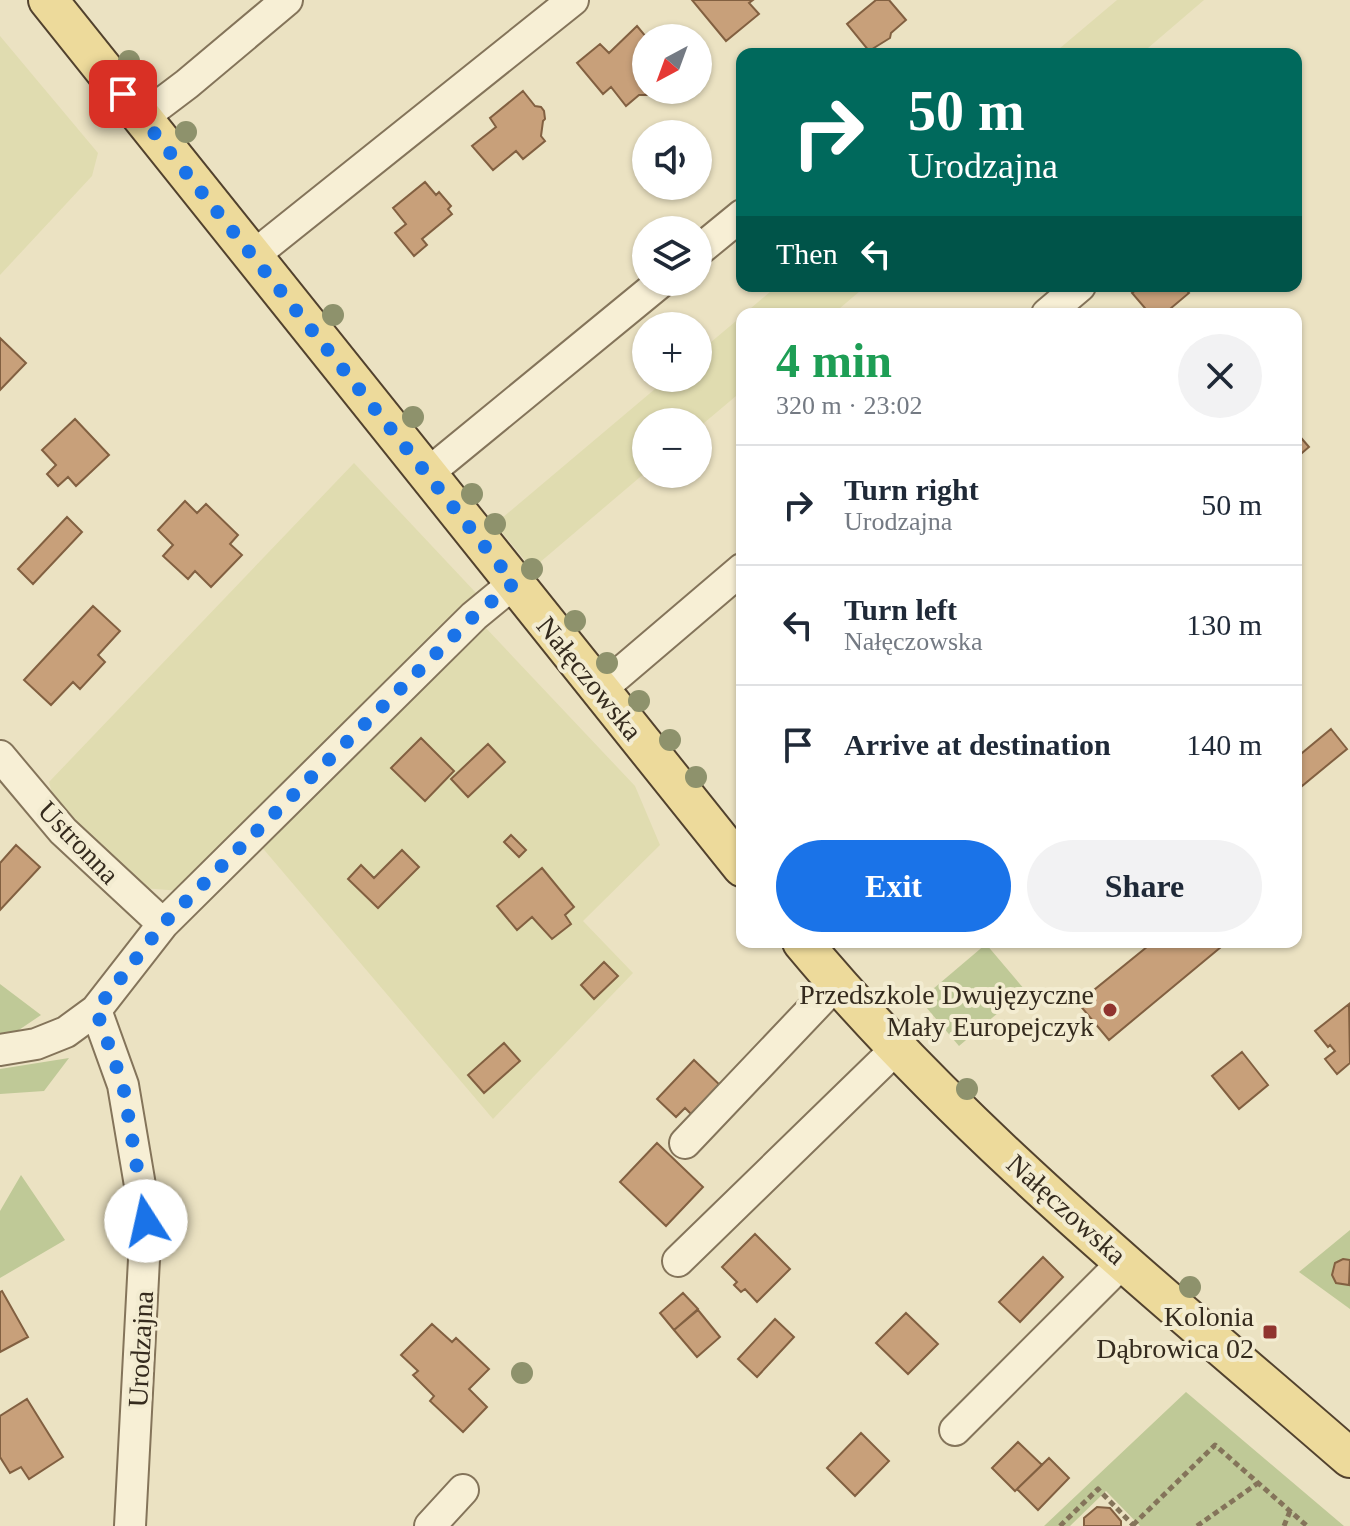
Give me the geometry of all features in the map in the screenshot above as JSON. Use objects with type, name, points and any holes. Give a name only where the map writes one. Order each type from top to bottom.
[{"type":"main road","name":"Nałęczowska","points":[[48,0],[736,860]]},
{"type":"main road","name":"Nałęczowska","points":[[807,948],[898,1047],[1005,1153],[1350,1458]]},
{"type":"street","points":[[142,118],[287,0]]},
{"type":"street","points":[[253,256],[573,0]]},
{"type":"street","points":[[712,240],[736,220]]},
{"type":"street","points":[[1054,308],[1073,292]]},
{"type":"street","points":[[427,474],[644,296]]},
{"type":"street","points":[[600,690],[736,574]]},
{"type":"street","points":[[0,1050],[36,1044],[66,1032],[96,1010],[163,924],[474,616],[514,583]]},
{"type":"street","name":"Ustronna","points":[[0,756],[63,831],[163,924]]},
{"type":"street","points":[[685,1143],[837,983]]},
{"type":"street","name":"Urodzajna","points":[[96,1010],[123,1085],[146,1221],[130,1526]]},
{"type":"street","points":[[678,1261],[898,1047]]},
{"type":"street","points":[[955,1430],[1124,1261]]},
{"type":"street","points":[[430,1526],[463,1490]]},
{"type":"path","points":[[1060,1526],[1098,1489],[1134,1526],[1215,1445],[1307,1526]]},
{"type":"path","points":[[1197,1526],[1258,1483]]},
{"type":"path","points":[[1284,1526],[1290,1511]]},
{"type":"shaded area","points":[[1117,0],[1204,0],[1148,48],[1060,48]]},
{"type":"shaded area","points":[[0,36],[98,153],[92,176],[0,275]]},
{"type":"shaded area","points":[[770,292],[859,292],[840,308],[751,308]]},
{"type":"shaded area","points":[[736,321],[736,396],[712,416],[712,408],[632,408],[651,392],[712,392],[712,341]]},
{"type":"shaded area","points":[[632,408],[632,484],[532,569],[495,524]]},
{"type":"shaded area","points":[[354,463],[478,595],[182,891],[142,888],[57,812],[49,782]]},
{"type":"shaded area","points":[[485,627],[635,786],[660,845],[583,921],[633,973],[493,1119],[260,845]]},
{"type":"green space","points":[[981,948],[989,948],[1025,990],[959,1046],[920,1000]]},
{"type":"green space","points":[[0,984],[41,1015],[10,1036],[0,1037]]},
{"type":"green space","points":[[69,1058],[44,1091],[0,1094],[0,1069]]},
{"type":"green space","points":[[21,1175],[65,1240],[0,1278],[0,1211]]},
{"type":"green space","points":[[1350,1230],[1350,1309],[1299,1272]]},
{"type":"green space","points":[[1186,1392],[1344,1526],[1140,1526],[1106,1491],[1070,1526],[1044,1526]]},
{"type":"building","points":[[692,0],[753,0],[749,3],[759,14],[726,41]]},
{"type":"building","points":[[876,0],[889,0],[906,20],[891,33],[890,38],[874,48],[867,48],[847,24]]},
{"type":"building","points":[[632,31],[632,101],[626,106],[611,87],[603,94],[577,63],[600,44],[609,53]]},
{"type":"building","points":[[523,91],[535,106],[544,111],[541,136],[545,141],[523,159],[516,151],[493,170],[472,146],[496,127],[490,118]]},
{"type":"building","points":[[425,182],[451,206],[448,209],[452,214],[422,239],[427,245],[414,256],[395,233],[406,224],[393,208]]},
{"type":"building","points":[[1132,293],[1189,293],[1171,308],[1145,308]]},
{"type":"building","points":[[0,338],[26,363],[0,390]]},
{"type":"building","points":[[75,419],[109,455],[76,486],[68,477],[58,486],[47,474],[56,465],[42,450]]},
{"type":"building","points":[[1302,439],[1309,447],[1302,453]]},
{"type":"building","points":[[185,501],[197,513],[206,504],[238,535],[230,544],[242,555],[211,587],[195,571],[188,579],[163,556],[173,545],[158,530]]},
{"type":"building","points":[[67,517],[82,532],[33,584],[18,569]]},
{"type":"building","points":[[93,606],[120,631],[98,655],[105,662],[80,689],[73,682],[51,705],[24,680]]},
{"type":"building","points":[[1331,729],[1347,749],[1302,786],[1302,753]]},
{"type":"building","points":[[421,738],[454,771],[425,801],[391,768]]},
{"type":"building","points":[[488,744],[505,762],[468,797],[451,779]]},
{"type":"building","points":[[511,835],[526,850],[519,857],[504,842]]},
{"type":"building","points":[[16,845],[40,867],[0,910],[0,863]]},
{"type":"building","points":[[402,850],[419,867],[378,908],[348,879],[361,865],[374,878]]},
{"type":"building","points":[[542,868],[574,907],[565,915],[571,924],[552,939],[532,917],[517,930],[497,906]]},
{"type":"building","points":[[1146,948],[1220,948],[1109,1040],[1078,1003]]},
{"type":"building","points":[[604,962],[618,976],[594,999],[581,985]]},
{"type":"building","points":[[1349,1004],[1350,1063],[1337,1074],[1325,1059],[1335,1051],[1315,1031]]},
{"type":"building","points":[[504,1043],[520,1061],[484,1093],[468,1075]]},
{"type":"building","points":[[1242,1052],[1268,1085],[1239,1109],[1212,1076]]},
{"type":"building","points":[[694,1060],[725,1090],[697,1120],[685,1108],[676,1117],[657,1099]]},
{"type":"building","points":[[657,1143],[703,1187],[666,1226],[620,1182]]},
{"type":"building","points":[[755,1234],[790,1269],[757,1302],[745,1289],[741,1292],[734,1285],[737,1282],[722,1267]]},
{"type":"building","points":[[1043,1257],[1063,1277],[1020,1322],[999,1302]]},
{"type":"building","points":[[1350,1260],[1349,1285],[1336,1283],[1332,1275],[1335,1263]]},
{"type":"building","points":[[0,1292],[28,1337],[0,1352]]},
{"type":"building","points":[[683,1293],[698,1309],[674,1330],[660,1313]]},
{"type":"building","points":[[698,1310],[720,1337],[697,1357],[674,1330]]},
{"type":"building","points":[[906,1313],[938,1344],[908,1374],[876,1343]]},
{"type":"building","points":[[775,1319],[794,1337],[757,1377],[738,1359]]},
{"type":"building","points":[[432,1324],[452,1342],[456,1338],[489,1369],[469,1389],[487,1407],[463,1432],[430,1401],[434,1396],[413,1375],[418,1371],[401,1355]]},
{"type":"building","points":[[27,1399],[63,1457],[29,1479],[21,1467],[10,1473],[0,1457],[0,1416]]},
{"type":"building","points":[[861,1433],[889,1461],[855,1496],[827,1468]]},
{"type":"building","points":[[1018,1442],[1042,1465],[1015,1491],[992,1468]]},
{"type":"building","points":[[1049,1458],[1069,1478],[1038,1510],[1017,1489]]},
{"type":"building","points":[[1097,1507],[1110,1508],[1121,1521],[1121,1526],[1084,1526],[1084,1518]]},
{"type":"place","name":"Przedszkole Dwujęzyczne Mały Europejczyk","points":[[1110,1010]]},
{"type":"place","name":"Kolonia Dąbrowica 02","points":[[1270,1332]]},
{"type":"route","points":[[123,94],[514,583],[474,616],[163,924],[96,1010],[123,1085],[146,1221]]}]
